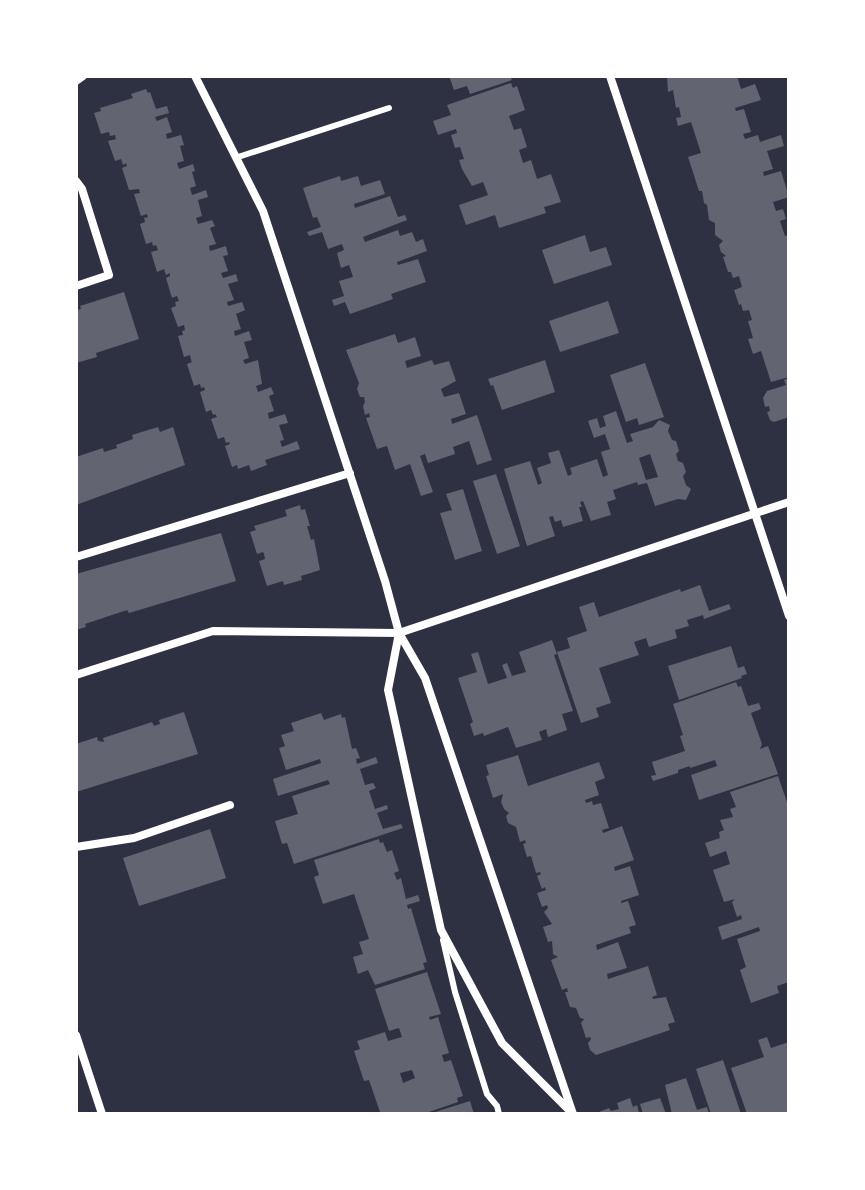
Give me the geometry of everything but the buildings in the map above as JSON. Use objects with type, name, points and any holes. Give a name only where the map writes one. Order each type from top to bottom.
[{"type":"street","points":[[76,81],[83,76]]},
{"type":"street","points":[[195,76],[263,211],[385,581],[399,633],[425,678],[573,1114]]},
{"type":"street","points":[[610,76],[789,616]]},
{"type":"street","points":[[76,181],[82,189],[109,275],[76,286]]},
{"type":"street","points":[[76,557],[350,473]]},
{"type":"street","points":[[76,675],[213,631],[399,633],[789,502]]},
{"type":"street","points":[[399,633],[388,690],[441,930],[502,1043],[573,1114]]},
{"type":"street","points":[[76,847],[134,838],[230,805]]},
{"type":"street","points":[[76,1035],[102,1114]]},
{"type":"lane","points":[[238,157],[389,108]]},
{"type":"lane","points":[[441,930],[455,992],[482,1080],[499,1114]]}]
